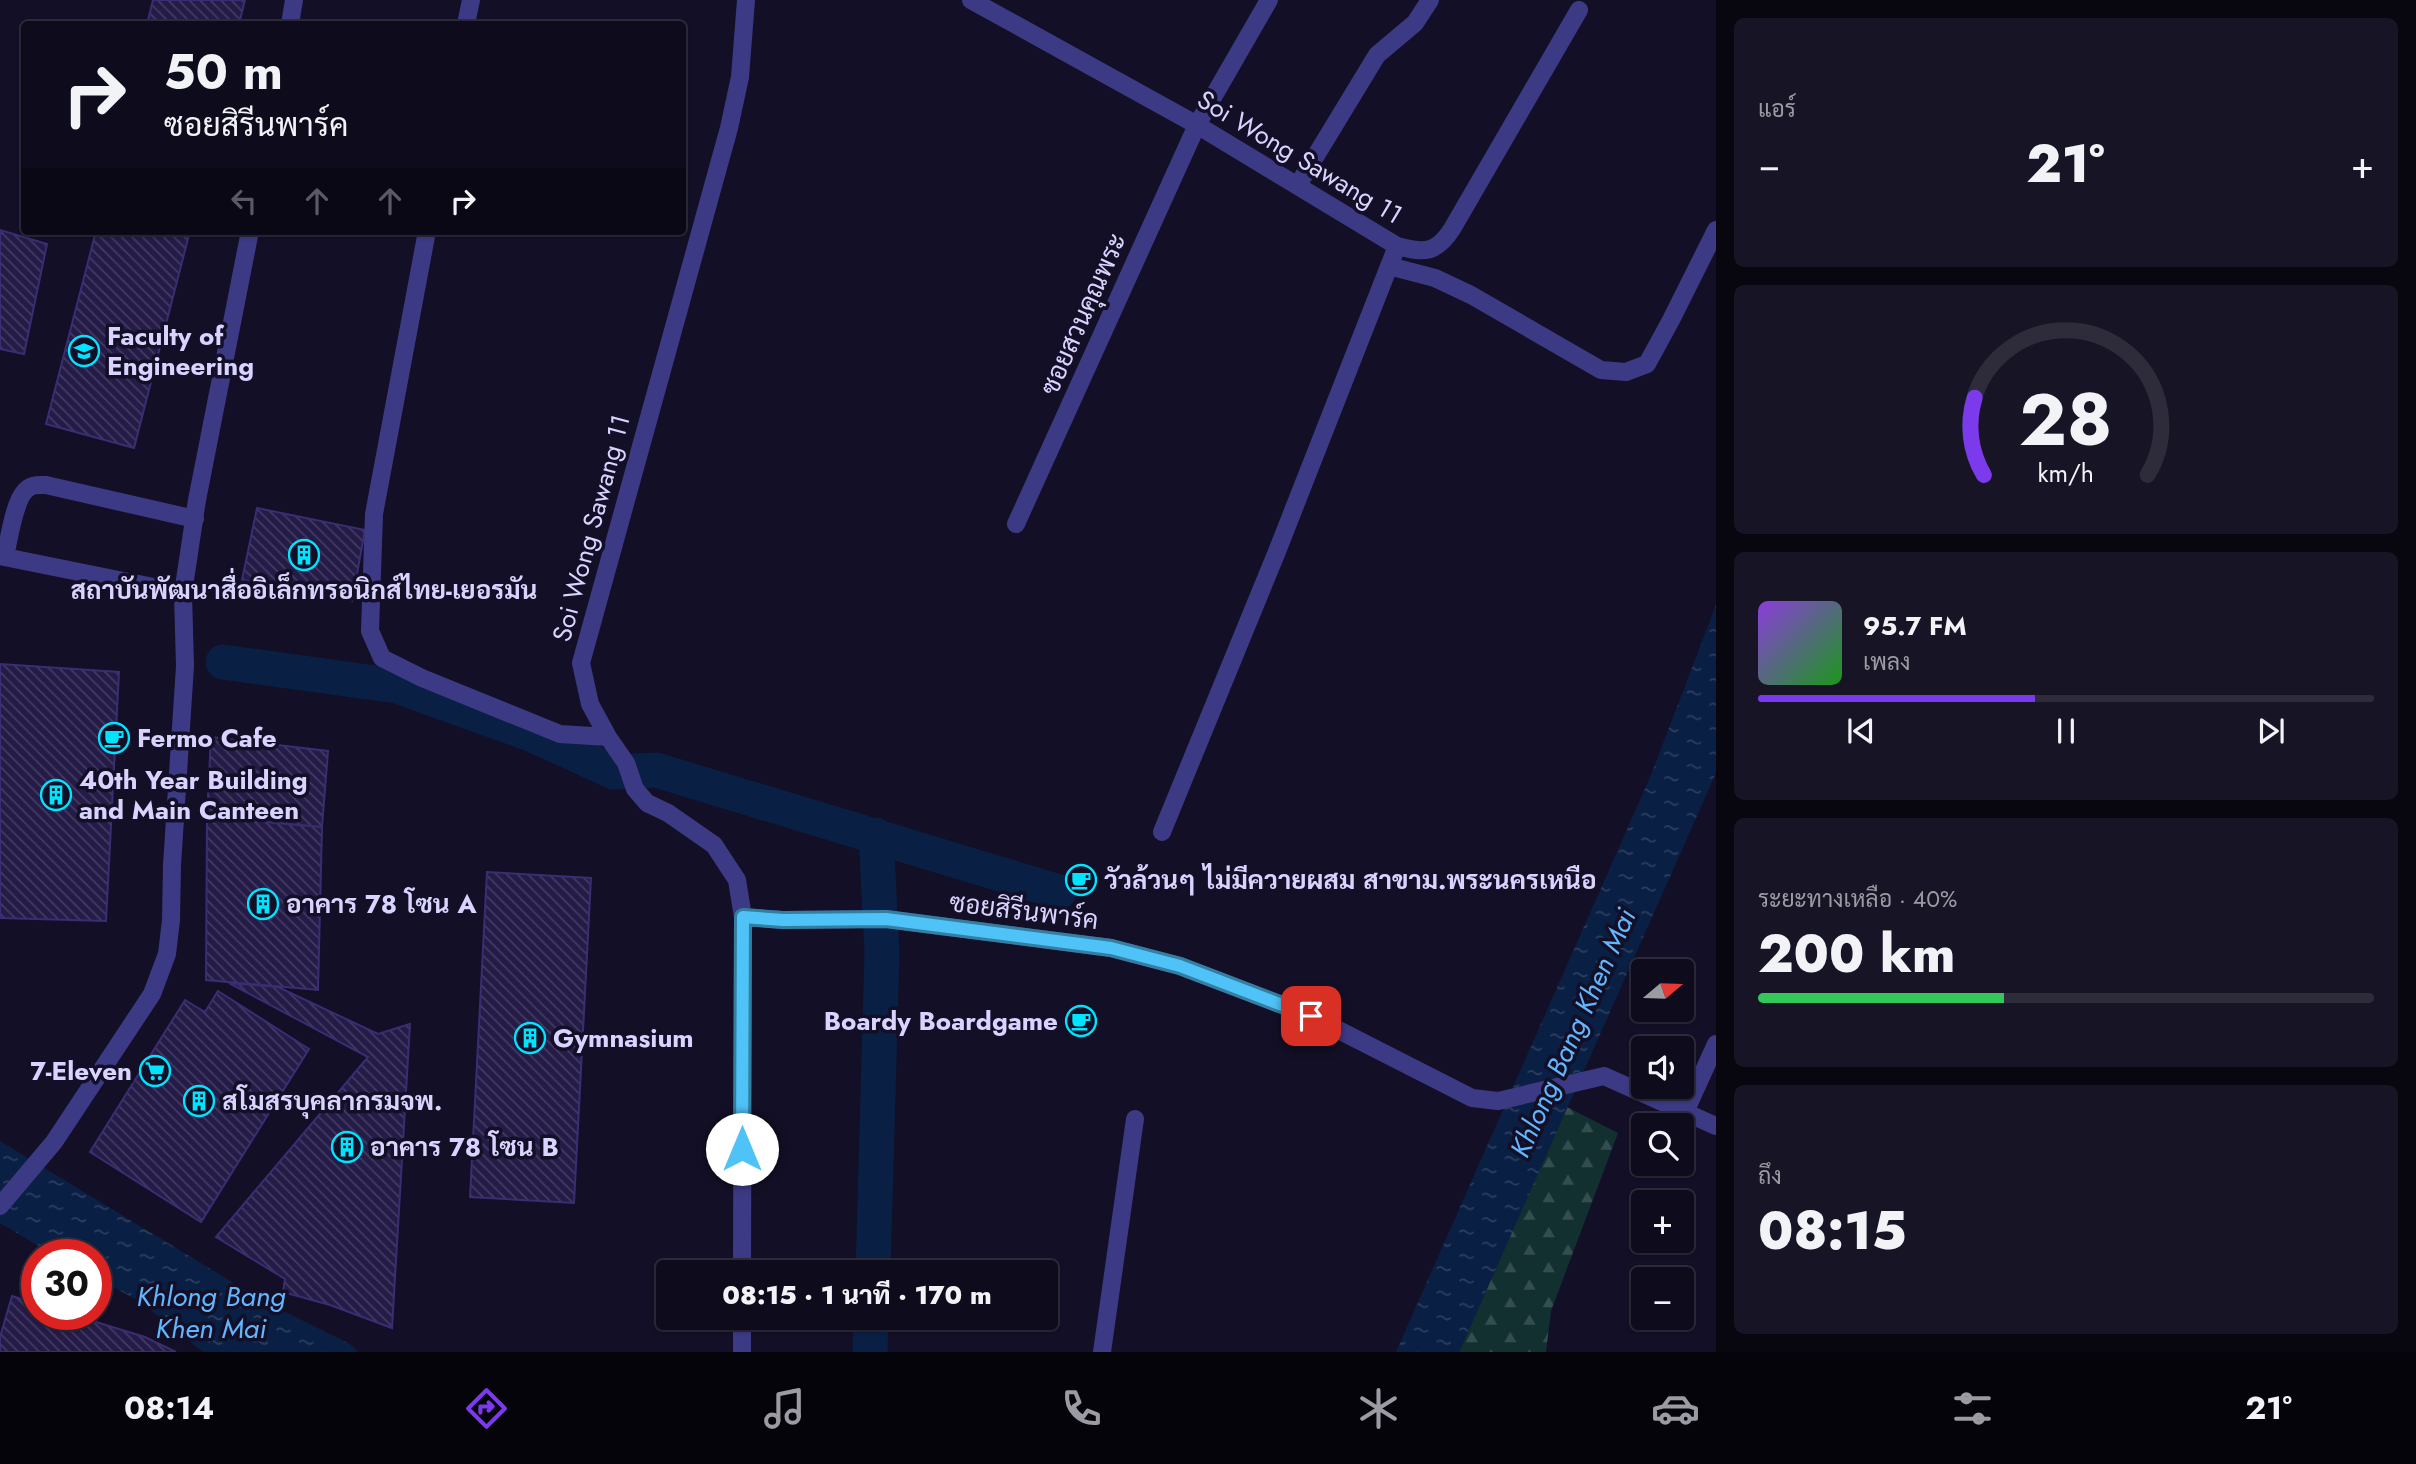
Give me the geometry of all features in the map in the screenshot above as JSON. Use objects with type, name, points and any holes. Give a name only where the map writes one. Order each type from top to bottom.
[{"type":"street","points":[[290,21],[294,0]]},
{"type":"street","points":[[467,21],[471,0]]},
{"type":"street","name":"Soi Wong Sawang 11","points":[[742,1260],[743,917],[737,880],[714,845],[668,813],[647,803],[635,789],[626,763],[590,704],[581,663],[729,128],[740,76],[746,0]]},
{"type":"street","name":"Soi Wong Sawang 11","points":[[971,0],[1197,125],[1397,246],[1419,252],[1444,242],[1579,10]]},
{"type":"street","name":"ซอยสวนคุณพระ","points":[[1016,524],[1197,125],[1269,0]]},
{"type":"street","points":[[1298,185],[1377,55],[1415,23],[1430,0]]},
{"type":"street","points":[[1389,266],[1435,278],[1471,295],[1601,370],[1626,372],[1647,364],[1716,230]]},
{"type":"street","points":[[0,1206],[54,1142],[152,994],[167,954],[172,920],[172,865],[186,666],[183,593],[199,488],[249,235]]},
{"type":"street","points":[[427,235],[374,514],[370,631],[382,658],[422,678],[560,734],[608,737]]},
{"type":"street","points":[[1162,832],[1276,554],[1397,246]]},
{"type":"street","points":[[183,593],[3,556],[20,499],[26,489],[33,485],[46,485],[195,519]]},
{"type":"street","name":"ซอยสิรีนพาร์ค","points":[[743,917],[783,920],[886,919],[1111,948],[1180,966],[1311,1016],[1472,1098],[1499,1101],[1604,1076],[1716,1126]]},
{"type":"street","points":[[1685,1112],[1716,1044]]},
{"type":"street","points":[[1102,1352],[1135,1119]]},
{"type":"street","points":[[742,1330],[742,1352]]},
{"type":"green space","points":[[1567,1107],[1618,1133],[1551,1311],[1546,1352],[1459,1352]]},
{"type":"water","name":"Khlong Bang Khen Mai","points":[[1716,605],[1716,773],[1633,959],[1631,959],[1631,964],[1459,1352],[1396,1352],[1651,775]]},
{"type":"water","name":"Khlong Bang Khen Mai","points":[[0,1141],[265,1302],[350,1344],[358,1352],[203,1352],[139,1301],[112,1287],[112,1239],[27,1239],[0,1223]]},
{"type":"building","points":[[153,0],[245,0],[240,21],[148,21]]},
{"type":"building","points":[[0,230],[47,244],[24,354],[0,349]]},
{"type":"building","points":[[95,235],[189,235],[134,448],[46,424]]},
{"type":"building","name":"สถาบันพัฒนาสื่ออิเล็กทรอนิกส์ไทย-เยอรมัน","points":[[257,508],[365,530],[352,601],[242,580]]},
{"type":"building","name":"40th Year Building and Main Canteen","points":[[0,664],[119,672],[106,921],[0,918]]},
{"type":"building","points":[[211,737],[328,751],[322,827],[207,817]]},
{"type":"building","name":"อาคาร 78 โซน A","points":[[207,817],[322,827],[318,990],[206,980]]},
{"type":"building","name":"Gymnasium","points":[[487,872],[591,878],[574,1203],[470,1197]]},
{"type":"building","name":"อาคาร 78 โซน B","points":[[229,983],[278,987],[378,1034],[410,1024],[392,1328],[330,1305],[283,1292],[285,1279],[216,1237],[368,1057]]},
{"type":"building","name":"สโมสรบุคลากรมจพ.","points":[[218,991],[309,1049],[201,1222],[90,1152],[185,1000],[205,1012]]},
{"type":"building","points":[[12,1296],[21,1299],[21,1330],[112,1330],[112,1327],[145,1337],[176,1352],[0,1352],[0,1337]]},
{"type":"waterway","points":[[223,662],[397,686],[533,735],[614,772],[656,770],[1059,892]]},
{"type":"waterway","points":[[873,1260],[882,952],[876,835]]},
{"type":"waterway","points":[[870,1352],[871,1330]]},
{"type":"place","name":"Faculty of Engineering","points":[[84,351]]},
{"type":"place","name":"สถาบันพัฒนาสื่ออิเล็กทรอนิกส์ไทย-เยอรมัน","points":[[304,555]]},
{"type":"place","name":"Fermo Cafe","points":[[114,738]]},
{"type":"place","name":"40th Year Building and Main Canteen","points":[[56,795]]},
{"type":"place","name":"วัวล้วนๆ ไม่มีควายผสม สาขาม.พระนครเหนือ","points":[[1081,880]]},
{"type":"place","name":"อาคาร 78 โซน A","points":[[263,904]]},
{"type":"place","name":"Boardy Boardgame","points":[[1081,1021]]},
{"type":"place","name":"Gymnasium","points":[[530,1038]]},
{"type":"place","name":"7-Eleven","points":[[155,1071]]},
{"type":"place","name":"สโมสรบุคลากรมจพ.","points":[[199,1101]]},
{"type":"place","name":"อาคาร 78 โซน B","points":[[347,1147]]},
{"type":"route","points":[[742,1149],[743,917],[783,920],[886,919],[1111,948],[1180,966],[1311,1016]]}]
